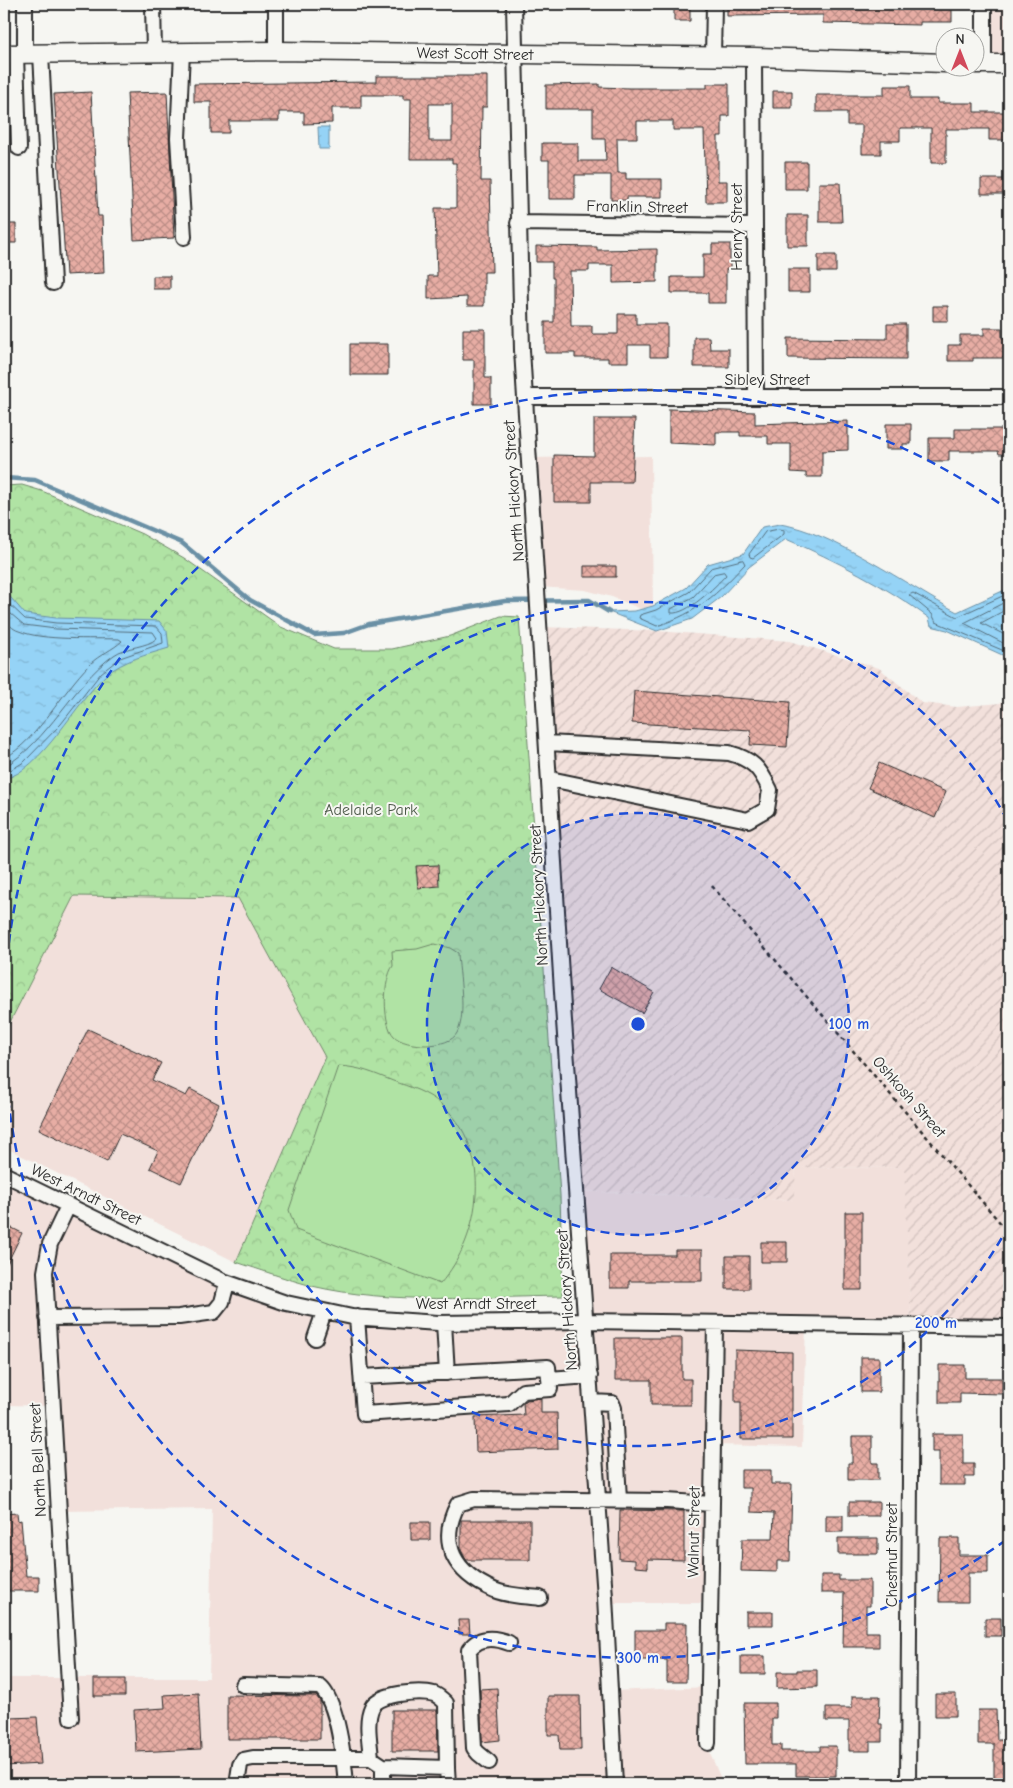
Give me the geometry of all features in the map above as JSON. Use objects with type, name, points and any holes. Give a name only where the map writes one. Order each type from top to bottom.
[{"type":"main road","name":"West Scott Street","points":[[21,54],[276,51],[754,57],[936,63]]},
{"type":"main road","points":[[986,64],[1009,64]]},
{"type":"street","points":[[19,148],[21,54],[26,4]]},
{"type":"street","points":[[153,4],[154,53]]},
{"type":"street","points":[[276,4],[276,51]]},
{"type":"street","name":"North Hickory Street","points":[[514,4],[518,223],[526,397],[563,1007],[592,1402],[615,1784]]},
{"type":"street","points":[[713,57],[714,4]]},
{"type":"street","points":[[982,28],[984,4]]},
{"type":"street","points":[[182,52],[178,138],[184,238]]},
{"type":"street","points":[[21,54],[53,284]]},
{"type":"street","name":"Henry Street","points":[[754,57],[756,397]]},
{"type":"street","name":"Franklin Street","points":[[518,223],[754,226]]},
{"type":"street","name":"Sibley Street","points":[[526,397],[1009,397]]},
{"type":"street","points":[[548,743],[729,752],[745,757],[756,766],[770,790],[766,809],[748,820],[550,779]]},
{"type":"street","name":"West Arndt Street","points":[[4,1174],[227,1283],[286,1303],[324,1312],[400,1322],[586,1321],[1009,1327]]},
{"type":"street","name":"North Bell Street","points":[[68,1206],[47,1254],[45,1272],[71,1718]]},
{"type":"street","points":[[47,1318],[179,1317],[214,1312],[222,1302],[227,1283]]},
{"type":"street","points":[[315,1338],[324,1312]]},
{"type":"street","points":[[357,1317],[364,1414],[510,1404],[523,1391],[550,1389],[548,1367],[362,1378]]},
{"type":"street","points":[[444,1322],[447,1372]]},
{"type":"street","name":"Walnut Street","points":[[708,1743],[715,1323]]},
{"type":"street","name":"Chestnut Street","points":[[908,1784],[911,1326]]},
{"type":"street","points":[[549,1379],[590,1376]]},
{"type":"street","points":[[592,1402],[612,1404],[614,1408],[620,1500]]},
{"type":"street","points":[[596,1472],[618,1470]]},
{"type":"street","points":[[540,1598],[495,1590],[461,1569],[455,1561],[448,1536],[452,1515],[458,1504],[474,1498],[620,1500],[712,1504]]},
{"type":"street","points":[[489,1762],[474,1748],[468,1650],[480,1640],[500,1640],[509,1643]]},
{"type":"street","points":[[243,1685],[320,1687],[325,1692],[331,1705],[343,1758],[346,1784]]},
{"type":"street","points":[[371,1758],[369,1723],[372,1707],[379,1699],[389,1695],[432,1693],[446,1703],[448,1784]]},
{"type":"street","points":[[237,1784],[240,1765],[243,1760],[253,1758],[371,1758],[383,1766],[447,1768]]},
{"type":"street","points":[[383,1766],[383,1784]]},
{"type":"path","name":"Oshkosh Street","points":[[712,886],[1009,1233]]},
{"type":"shaded area","points":[[984,4],[1009,4],[1009,64],[986,64],[986,28],[984,28]]},
{"type":"shaded area","points":[[651,456],[653,606],[641,609],[612,597],[585,590],[538,587],[529,458]]},
{"type":"shaded area","points":[[541,627],[657,631],[790,641],[879,668],[922,703],[957,707],[1000,703],[1009,698],[1009,1327],[911,1326],[904,1167],[796,1168],[794,1200],[577,1191]]},
{"type":"shaded area","points":[[74,896],[238,898],[325,1057],[236,1262],[4,1147],[4,1034]]},
{"type":"shaded area","points":[[905,1167],[911,1326],[806,1324],[802,1447],[714,1445],[710,1603],[606,1603],[611,1691],[709,1687],[708,1748],[723,1784],[4,1784],[4,1678],[209,1678],[212,1509],[59,1511],[53,1406],[4,1405],[4,1174],[188,1265],[352,1317],[586,1321],[577,1191],[793,1200],[796,1168]]},
{"type":"green space","name":"Adelaide Park","points":[[22,485],[42,491],[142,534],[184,558],[281,627],[334,649],[392,649],[450,636],[501,616],[519,617],[560,1195],[563,1296],[405,1298],[374,1296],[312,1286],[236,1262],[325,1057],[238,898],[74,896],[4,1034],[4,486]]},
{"type":"green space","points":[[434,944],[450,948],[458,953],[462,994],[460,1025],[457,1033],[445,1042],[427,1045],[407,1043],[394,1036],[387,1022],[385,1001],[387,981],[393,966],[392,951],[417,949]]},
{"type":"green space","points":[[338,1066],[366,1071],[430,1096],[441,1104],[458,1123],[469,1144],[475,1168],[476,1193],[473,1218],[465,1242],[454,1264],[440,1284],[296,1230],[289,1210]]},
{"type":"water","points":[[318,127],[329,127],[329,149],[319,149]]},
{"type":"water","points":[[780,524],[823,537],[870,561],[957,612],[1009,588],[1009,658],[947,630],[931,626],[929,618],[877,584],[824,556],[786,539],[749,567],[721,597],[692,619],[657,631],[609,612],[635,611],[653,606],[686,588],[708,564],[743,554],[762,527]]},
{"type":"water","points":[[4,590],[25,614],[56,618],[159,621],[167,631],[169,648],[128,662],[106,675],[83,700],[32,763],[18,773],[4,779]]},
{"type":"building","points":[[674,4],[690,4],[690,21],[674,21]]},
{"type":"building","points":[[727,4],[952,4],[952,22],[920,22],[920,25],[823,23],[823,15],[727,16]]},
{"type":"building","points":[[376,76],[487,76],[487,107],[482,107],[481,181],[490,181],[492,272],[484,272],[484,306],[467,306],[467,297],[428,299],[428,276],[437,276],[435,208],[456,208],[456,163],[452,163],[452,159],[410,159],[411,99],[403,99],[403,95],[361,95],[361,108],[332,108],[332,123],[304,124],[304,112],[279,112],[279,121],[229,121],[229,133],[211,133],[211,102],[194,102],[194,84],[376,82]],"holes":[[[429,104],[452,104],[452,141],[429,141]]]},
{"type":"building","points":[[599,84],[599,87],[707,88],[707,84],[729,84],[729,116],[722,116],[722,136],[718,136],[718,181],[727,181],[727,202],[706,202],[704,130],[673,130],[673,121],[637,121],[637,138],[617,138],[618,173],[626,173],[626,179],[662,179],[662,197],[627,197],[627,200],[611,200],[611,175],[575,175],[575,199],[549,199],[549,160],[542,160],[542,143],[578,143],[578,161],[606,161],[605,139],[593,139],[593,109],[546,109],[546,85]]},
{"type":"building","points":[[884,86],[910,86],[910,99],[938,99],[938,103],[974,103],[974,112],[1009,112],[1009,140],[989,140],[989,129],[946,129],[946,163],[931,163],[931,128],[900,128],[900,141],[881,141],[881,154],[862,154],[862,125],[847,125],[847,112],[816,112],[816,95],[884,95]]},
{"type":"building","points":[[773,91],[792,91],[792,108],[773,108]]},
{"type":"building","points":[[91,92],[98,216],[102,216],[104,273],[66,275],[54,94]]},
{"type":"building","points":[[167,92],[174,238],[134,240],[127,93]]},
{"type":"building","points":[[785,162],[807,162],[807,189],[785,189]]},
{"type":"building","points":[[981,179],[1005,179],[1005,194],[981,194]]},
{"type":"building","points":[[819,183],[840,183],[842,222],[819,222]]},
{"type":"building","points":[[787,215],[808,215],[808,246],[787,246]]},
{"type":"building","points":[[4,224],[16,224],[16,243],[4,243]]},
{"type":"building","points":[[712,244],[730,244],[730,269],[726,269],[726,303],[708,303],[708,293],[671,293],[671,277],[703,277],[703,254],[712,254]]},
{"type":"building","points":[[536,246],[597,247],[597,250],[657,249],[657,282],[613,283],[613,265],[589,265],[589,271],[570,271],[571,326],[592,326],[592,334],[618,334],[618,314],[636,314],[636,324],[667,324],[667,357],[650,357],[650,345],[628,345],[628,362],[608,362],[608,358],[575,358],[575,353],[545,353],[545,322],[554,322],[554,278],[552,278],[552,262],[536,262]]},
{"type":"building","points":[[818,255],[836,255],[836,272],[818,272]]},
{"type":"building","points":[[788,269],[810,269],[810,292],[788,292]]},
{"type":"building","points":[[153,276],[170,276],[170,289],[153,289]]},
{"type":"building","points":[[933,306],[948,306],[948,321],[933,321]]},
{"type":"building","points":[[887,324],[906,324],[906,359],[788,358],[788,338],[887,339]]},
{"type":"building","points":[[984,328],[1002,328],[1002,338],[1009,338],[1009,358],[973,358],[973,361],[948,361],[948,345],[960,345],[960,335],[984,335]]},
{"type":"building","points":[[463,329],[485,329],[485,378],[491,378],[491,404],[474,404],[474,360],[463,360]]},
{"type":"building","points":[[694,337],[709,337],[710,349],[729,349],[729,367],[694,367]]},
{"type":"building","points":[[350,344],[388,344],[388,375],[350,375]]},
{"type":"building","points":[[669,409],[755,412],[755,424],[848,421],[848,450],[822,451],[822,477],[806,477],[806,473],[791,472],[791,444],[768,444],[768,436],[740,436],[740,432],[716,432],[716,445],[669,443]]},
{"type":"building","points":[[594,419],[635,419],[632,482],[591,482],[591,502],[554,502],[554,455],[594,456]]},
{"type":"building","points":[[886,424],[911,424],[911,444],[903,444],[903,449],[886,449]]},
{"type":"building","points":[[955,429],[1009,429],[1009,454],[999,454],[998,451],[949,451],[949,461],[929,461],[929,438],[955,438]]},
{"type":"building","points":[[584,566],[616,566],[616,577],[584,577]]},
{"type":"building","points":[[634,691],[790,702],[787,747],[750,745],[751,730],[632,723]]},
{"type":"building","points":[[879,763],[946,792],[935,818],[868,788]]},
{"type":"building","points":[[438,865],[439,886],[418,888],[416,866]]},
{"type":"building","points":[[611,967],[654,992],[642,1013],[599,989]]},
{"type":"building","points":[[88,1029],[161,1063],[152,1080],[186,1096],[190,1089],[219,1104],[181,1183],[150,1168],[158,1151],[120,1134],[107,1162],[39,1129]]},
{"type":"building","points":[[845,1212],[862,1212],[862,1290],[845,1290]]},
{"type":"building","points":[[4,1224],[22,1233],[4,1270]]},
{"type":"building","points":[[761,1242],[787,1242],[787,1262],[761,1262]]},
{"type":"building","points":[[675,1250],[702,1250],[702,1281],[629,1281],[629,1288],[610,1288],[610,1255],[675,1255]]},
{"type":"building","points":[[726,1256],[749,1256],[749,1289],[726,1289]]},
{"type":"building","points":[[615,1338],[682,1338],[682,1379],[691,1379],[691,1405],[651,1405],[651,1380],[615,1380]]},
{"type":"building","points":[[735,1350],[792,1352],[792,1439],[741,1439],[741,1402],[735,1402]]},
{"type":"building","points":[[861,1357],[879,1357],[879,1392],[861,1392]]},
{"type":"building","points":[[939,1365],[965,1365],[965,1378],[1002,1378],[1002,1394],[960,1393],[960,1403],[939,1403]]},
{"type":"building","points":[[541,1398],[541,1413],[557,1413],[558,1449],[476,1452],[475,1417],[524,1415],[523,1403],[527,1400]]},
{"type":"building","points":[[932,1434],[963,1434],[963,1464],[974,1464],[974,1477],[965,1477],[965,1485],[939,1485],[939,1452],[932,1452]]},
{"type":"building","points":[[852,1436],[872,1436],[872,1463],[878,1463],[878,1480],[848,1480],[848,1463],[852,1463]]},
{"type":"building","points":[[741,1470],[771,1470],[771,1484],[792,1484],[790,1561],[777,1561],[777,1572],[741,1571],[742,1539],[773,1539],[774,1513],[751,1512],[751,1488],[741,1488]]},
{"type":"building","points":[[849,1502],[879,1502],[879,1516],[849,1516]]},
{"type":"building","points":[[620,1510],[684,1511],[684,1560],[648,1559],[648,1568],[635,1567],[635,1560],[619,1559]]},
{"type":"building","points":[[17,1513],[18,1521],[21,1520],[26,1576],[39,1576],[39,1591],[4,1591],[4,1514]]},
{"type":"building","points":[[826,1515],[843,1515],[843,1532],[826,1532]]},
{"type":"building","points":[[461,1520],[530,1520],[530,1560],[466,1560],[461,1550]]},
{"type":"building","points":[[411,1522],[430,1522],[430,1540],[411,1540]]},
{"type":"building","points":[[838,1538],[878,1538],[878,1554],[838,1554]]},
{"type":"building","points":[[940,1538],[959,1538],[959,1555],[988,1555],[988,1573],[968,1573],[968,1602],[939,1602]]},
{"type":"building","points":[[821,1575],[839,1575],[839,1580],[870,1580],[870,1606],[866,1606],[866,1632],[879,1632],[879,1647],[843,1647],[844,1593],[821,1593]]},
{"type":"building","points":[[746,1612],[773,1612],[773,1625],[746,1625]]},
{"type":"building","points":[[985,1618],[1001,1618],[1001,1636],[985,1636]]},
{"type":"building","points":[[458,1620],[469,1620],[470,1634],[459,1634]]},
{"type":"building","points":[[664,1623],[687,1623],[686,1682],[667,1682],[667,1660],[635,1660],[635,1630],[664,1630]]},
{"type":"building","points":[[741,1656],[765,1656],[765,1674],[741,1674]]},
{"type":"building","points":[[797,1670],[817,1670],[817,1687],[777,1688],[777,1672],[797,1672]]},
{"type":"building","points":[[94,1679],[125,1679],[125,1696],[94,1696]]},
{"type":"building","points":[[497,1688],[500,1740],[482,1742],[480,1689]]},
{"type":"building","points":[[198,1693],[201,1749],[136,1752],[134,1710],[165,1708],[164,1695]]},
{"type":"building","points":[[935,1694],[956,1694],[956,1716],[935,1716]]},
{"type":"building","points":[[227,1695],[316,1696],[320,1701],[320,1739],[227,1739]]},
{"type":"building","points":[[548,1696],[580,1696],[581,1750],[560,1750],[559,1735],[548,1735]]},
{"type":"building","points":[[852,1696],[880,1696],[879,1724],[882,1724],[882,1742],[870,1742],[870,1751],[849,1751],[849,1721],[826,1721],[826,1708],[852,1708]]},
{"type":"building","points":[[744,1703],[776,1703],[776,1718],[772,1718],[772,1745],[781,1745],[781,1751],[820,1751],[820,1746],[836,1746],[836,1776],[796,1776],[796,1764],[745,1764]]},
{"type":"building","points":[[392,1710],[437,1710],[438,1751],[392,1751]]},
{"type":"building","points":[[978,1710],[996,1710],[997,1740],[1009,1740],[1009,1778],[994,1778],[994,1744],[978,1744]]},
{"type":"building","points":[[37,1717],[41,1764],[4,1766],[4,1731],[11,1731],[10,1718]]},
{"type":"waterway","points":[[4,478],[35,480],[182,543],[250,600],[314,635],[344,633],[369,624],[505,601],[589,600],[609,612]]}]
